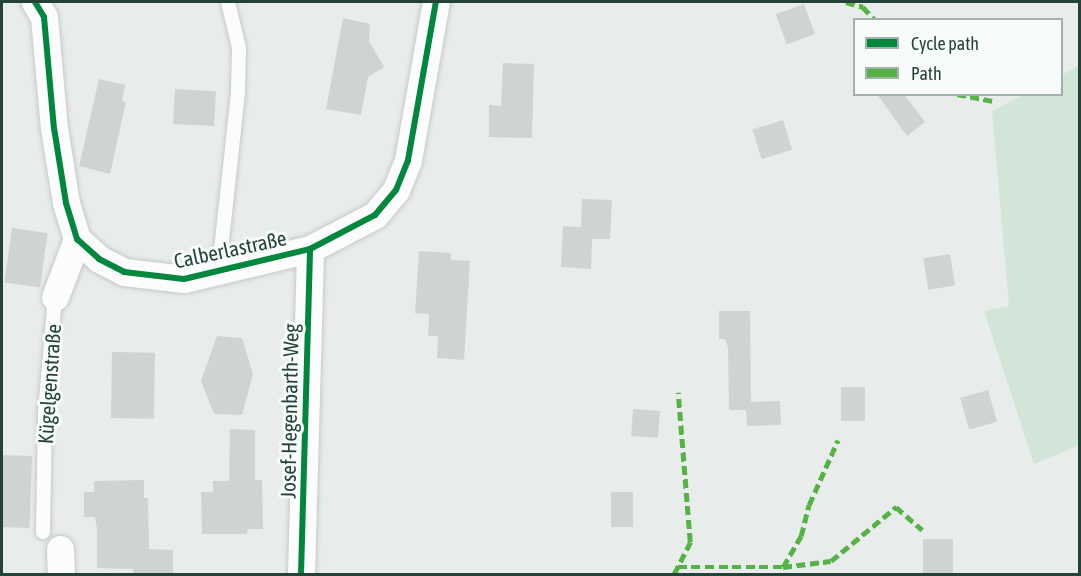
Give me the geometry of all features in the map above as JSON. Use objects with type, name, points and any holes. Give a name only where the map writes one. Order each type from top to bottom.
[{"type":"street","points":[[35,2],[44,17],[54,128],[66,203],[77,239]]},
{"type":"street","name":"Calberlastraße","points":[[77,239],[99,259],[124,272],[184,279],[219,268],[310,249],[375,215],[396,190],[408,160],[436,2]]},
{"type":"street","name":"Kügelgenstraße","points":[[55,297],[77,239]]},
{"type":"street","name":"Josef-Hegenbarth-Weg","points":[[302,574],[310,249]]},
{"type":"lane","name":"Calberlastraße","points":[[219,268],[238,92],[238,48],[228,2]]},
{"type":"lane","name":"Kügelgenstraße","points":[[55,297],[45,413],[55,552]]},
{"type":"green space","points":[[1079,65],[1079,445],[1034,464],[984,311],[1009,306],[992,111],[1021,96],[1063,96],[1063,74]]},
{"type":"building","points":[[804,4],[815,34],[787,44],[776,14]]},
{"type":"building","points":[[343,18],[370,24],[369,41],[384,67],[368,77],[361,115],[326,109]]},
{"type":"building","points":[[503,63],[534,64],[532,138],[489,137],[489,105],[501,106]]},
{"type":"building","points":[[99,79],[125,85],[122,101],[126,102],[110,174],[79,166]]},
{"type":"building","points":[[175,89],[216,91],[214,126],[173,124]]},
{"type":"building","points":[[878,96],[906,96],[925,122],[907,136]]},
{"type":"building","points":[[783,120],[792,150],[761,159],[752,129]]},
{"type":"building","points":[[582,199],[612,200],[610,239],[592,239],[591,269],[561,267],[563,226],[581,227]]},
{"type":"building","points":[[12,228],[48,233],[40,287],[4,282]]},
{"type":"building","points":[[419,251],[451,253],[451,260],[470,261],[464,360],[437,358],[438,336],[428,336],[429,314],[415,313]]},
{"type":"building","points":[[950,254],[955,286],[928,290],[923,258]]},
{"type":"building","points":[[719,311],[750,311],[751,402],[780,401],[781,425],[747,426],[746,410],[729,410],[728,347],[725,339],[719,339]]},
{"type":"building","points":[[217,336],[242,338],[253,374],[242,415],[214,414],[201,381]]},
{"type":"building","points":[[112,352],[155,353],[154,419],[111,418]]},
{"type":"building","points":[[841,387],[865,387],[865,421],[841,421]]},
{"type":"building","points":[[988,390],[997,422],[969,430],[960,398]]},
{"type":"building","points":[[633,409],[660,411],[658,438],[631,436]]},
{"type":"building","points":[[230,429],[255,430],[255,480],[262,480],[263,529],[248,529],[247,534],[202,534],[201,492],[213,492],[213,481],[229,481]]},
{"type":"building","points":[[2,455],[32,456],[29,528],[2,527]]},
{"type":"building","points":[[144,480],[144,498],[148,498],[149,549],[173,550],[173,574],[133,574],[133,569],[97,568],[95,517],[84,517],[84,492],[94,492],[94,481]]},
{"type":"building","points":[[611,492],[633,492],[633,527],[611,527]]},
{"type":"building","points":[[923,539],[953,539],[953,574],[923,574]]},
{"type":"marked path","points":[[846,2],[863,7],[873,18]]},
{"type":"marked path","points":[[967,96],[992,101]]},
{"type":"marked path","points":[[674,574],[690,542],[678,392]]},
{"type":"marked path","points":[[783,567],[801,536],[809,505],[838,440]]},
{"type":"marked path","points":[[678,567],[783,567],[831,561],[896,507],[922,530]]},
{"type":"cycle path","points":[[35,2],[44,17],[54,128],[66,203],[77,239],[99,259],[124,272],[184,279],[310,249],[375,215],[396,190],[408,160],[436,2]]},
{"type":"cycle path","points":[[301,574],[310,249]]}]
